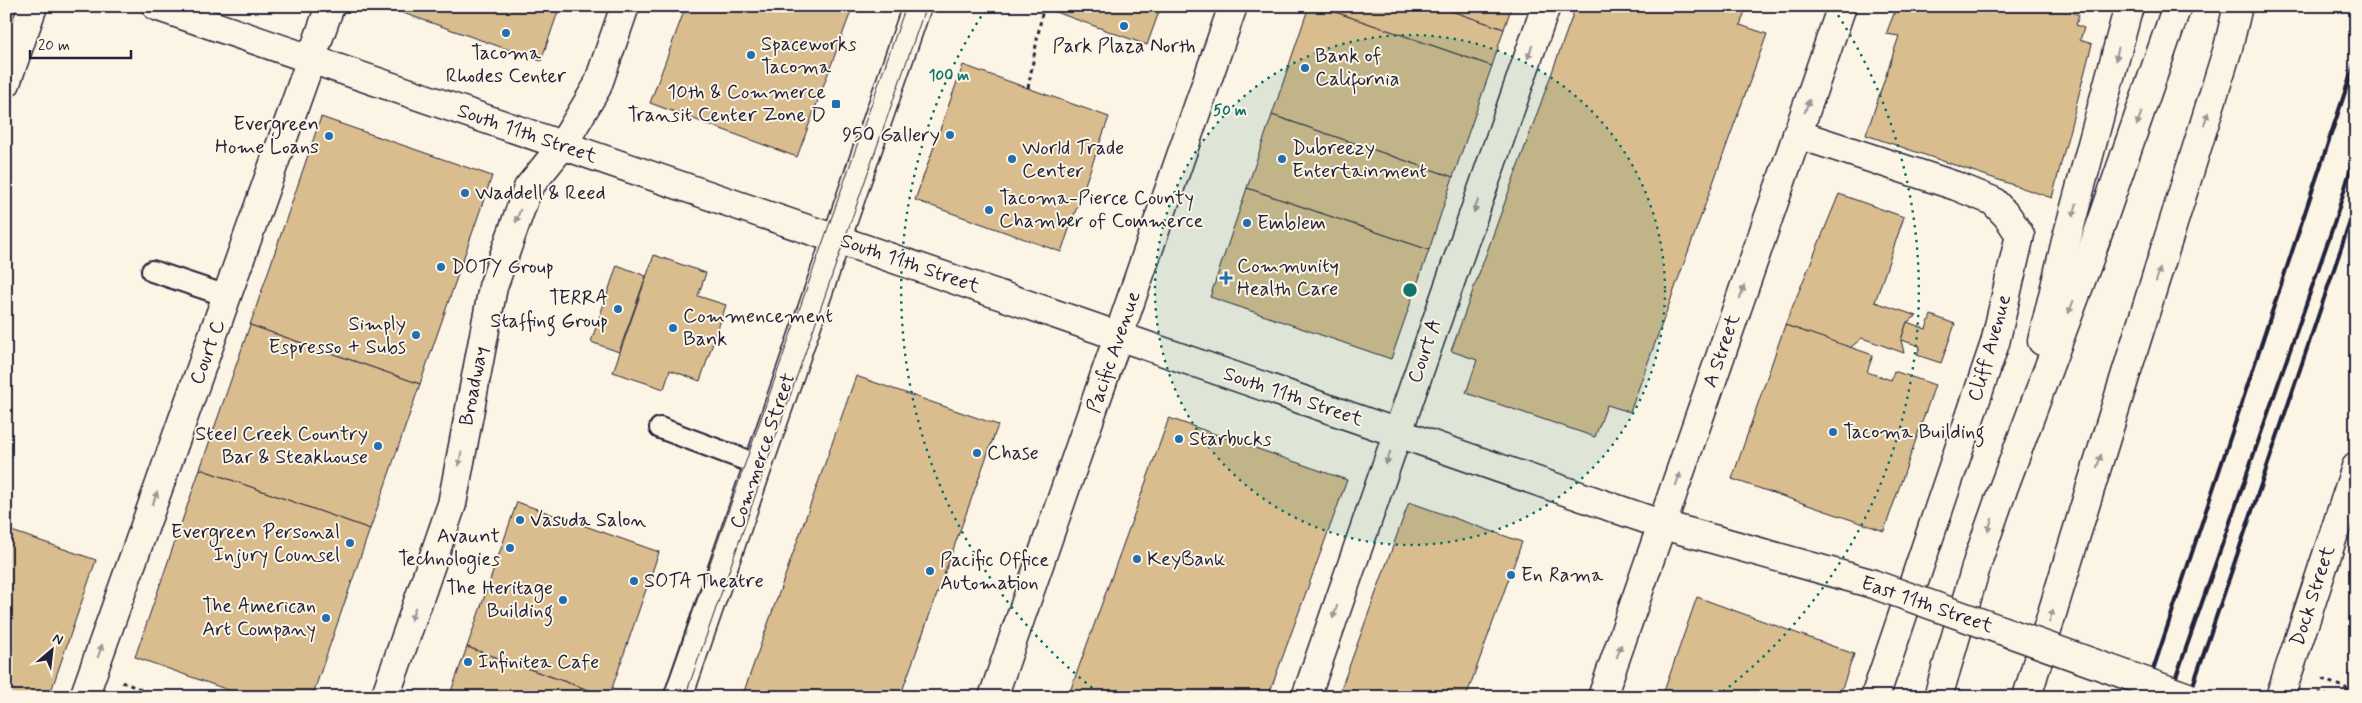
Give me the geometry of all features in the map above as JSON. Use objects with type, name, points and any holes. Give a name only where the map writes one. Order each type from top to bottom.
[{"type":"main road","points":[[6,83],[33,6]]},
{"type":"main road","name":"South 11th Street","points":[[156,6],[836,238],[1662,525]]},
{"type":"main road","name":"Court C","points":[[84,697],[330,6]]},
{"type":"main road","name":"Broadway","points":[[385,697],[452,504],[493,287],[528,188],[562,146],[597,87],[625,6]]},
{"type":"main road","name":"Commerce Street","points":[[678,697],[916,6]]},
{"type":"main road","name":"Pacific Avenue","points":[[993,697],[1233,6]]},
{"type":"main road","name":"Court A","points":[[1306,697],[1546,6]]},
{"type":"main road","name":"A Street","points":[[1602,697],[1842,6]]},
{"type":"main road","points":[[2003,489],[2129,6]]},
{"type":"main road","points":[[1938,697],[1980,557],[2003,489],[2088,262],[2177,6]]},
{"type":"main road","points":[[2028,697],[2075,535],[2225,57],[2238,6]]},
{"type":"main road","name":"Cliff Avenue","points":[[1797,134],[1993,200],[2020,235],[1995,343],[1875,697]]},
{"type":"main road","name":"Dock Street","points":[[2280,697],[2356,467]]},
{"type":"main road","name":"East 11th Street","points":[[1662,525],[1870,583],[2188,697]]},
{"type":"lane","points":[[152,271],[227,296]]},
{"type":"lane","points":[[660,428],[759,464]]},
{"type":"path","points":[[1028,88],[1043,8]]},
{"type":"path","points":[[2322,680],[2356,692]]},
{"type":"path","points":[[140,689],[161,697]]},
{"type":"path","points":[[2318,692],[2332,697]]},
{"type":"building","name":"Tacoma Rhodes Center","points":[[383,6],[560,6],[541,61]]},
{"type":"building","name":"Spaceworks Tacoma","points":[[686,6],[853,6],[797,157],[650,103]]},
{"type":"building","name":"Park Plaza North","points":[[1039,6],[1161,6],[1147,45]]},
{"type":"building","points":[[1309,6],[1318,6],[1492,66],[1453,177],[1272,115]]},
{"type":"building","points":[[1318,6],[1437,6],[1504,29],[1492,66]]},
{"type":"building","points":[[1437,6],[1512,6],[1504,29]]},
{"type":"building","points":[[1576,6],[1747,6],[1740,25],[1767,34],[1630,412],[1607,405],[1595,437],[1466,393],[1477,360],[1451,351]]},
{"type":"building","points":[[1897,6],[2072,6],[2070,11],[2079,15],[2076,25],[2084,28],[2080,40],[2092,44],[2052,198],[1866,135],[1899,36],[1886,34]]},
{"type":"building","name":"World Trade Center","points":[[963,65],[1109,117],[1061,252],[915,200]]},
{"type":"building","points":[[1272,115],[1453,177],[1429,250],[1247,188]]},
{"type":"building","points":[[321,117],[492,176],[420,384],[250,325]]},
{"type":"building","points":[[1247,188],[1429,250],[1391,359],[1210,297]]},
{"type":"building","points":[[1839,194],[1904,217],[1875,302],[1917,316],[1907,322],[1901,340],[1904,353],[1862,338],[1850,348],[1785,325]]},
{"type":"building","name":"Commencement Bank","points":[[654,255],[706,273],[698,296],[726,305],[700,381],[670,370],[664,389],[613,372]]},
{"type":"building","name":"TERRA Staffing Group","points":[[617,265],[646,276],[619,352],[591,342]]},
{"type":"building","points":[[1931,315],[1955,324],[1941,363],[1917,355],[1920,346],[1901,340],[1907,322],[1926,329]]},
{"type":"building","points":[[250,325],[420,384],[370,529],[200,469]]},
{"type":"building","name":"Tacoma Building","points":[[1785,325],[1873,355],[1867,372],[1891,380],[1894,371],[1935,385],[1884,531],[1732,479]]},
{"type":"building","points":[[856,376],[998,425],[900,697],[742,697]]},
{"type":"building","points":[[1169,418],[1347,480],[1268,697],[1068,697]]},
{"type":"building","points":[[200,469],[370,529],[312,697],[248,697],[135,657]]},
{"type":"building","name":"The Heritage Building","points":[[517,502],[659,552],[609,697],[467,647]]},
{"type":"building","points":[[1409,502],[1522,542],[1466,697],[1338,697]]},
{"type":"building","points":[[6,529],[96,560],[49,697],[6,697]]},
{"type":"building","points":[[1697,597],[1854,654],[1839,697],[1662,697]]},
{"type":"building","points":[[467,647],[608,697],[449,697]]},
{"type":"tram line","points":[[663,697],[906,6]]},
{"type":"tram line","points":[[685,697],[926,6]]},
{"type":"railway","points":[[2144,697],[2356,59]]},
{"type":"railway","points":[[2169,697],[2335,221],[2356,151]]},
{"type":"railway","points":[[2189,697],[2356,204]]},
{"type":"place","name":"Park Plaza North","points":[[1124,26]]},
{"type":"place","name":"Tacoma Rhodes Center","points":[[506,33]]},
{"type":"place","name":"Spaceworks Tacoma","points":[[751,55]]},
{"type":"place","name":"Bank of California","points":[[1305,68]]},
{"type":"place","name":"10th & Commerce Transit Center Zone D","points":[[836,104]]},
{"type":"place","name":"950 Gallery","points":[[950,135]]},
{"type":"place","name":"Evergreen Home Loans","points":[[329,136]]},
{"type":"place","name":"World Trade Center","points":[[1012,159]]},
{"type":"place","name":"Dubreezy Entertainment","points":[[1282,159]]},
{"type":"place","name":"Waddell & Reed","points":[[465,193]]},
{"type":"place","name":"Tacoma-Pierce County Chamber of Commerce","points":[[989,210]]},
{"type":"place","name":"Emblem","points":[[1247,223]]},
{"type":"place","name":"DOTY Group","points":[[441,267]]},
{"type":"place","name":"Community Health Care","points":[[1226,278]]},
{"type":"place","name":"TERRA Staffing Group","points":[[618,309]]},
{"type":"place","name":"Commencement Bank","points":[[673,328]]},
{"type":"place","name":"Simply Espresso + Subs","points":[[416,335]]},
{"type":"place","name":"Tacoma Building","points":[[1833,432]]},
{"type":"place","name":"Starbucks","points":[[1179,439]]},
{"type":"place","name":"Steel Creek Country Bar & Steakhouse","points":[[378,446]]},
{"type":"place","name":"Chase","points":[[977,453]]},
{"type":"place","name":"Vasuda Salon","points":[[520,520]]},
{"type":"place","name":"Evergreen Personal Injury Counsel","points":[[350,543]]},
{"type":"place","name":"Avaunt Technologies","points":[[510,548]]},
{"type":"place","name":"KeyBank","points":[[1137,559]]},
{"type":"place","name":"Pacific Office Automation","points":[[930,571]]},
{"type":"place","name":"En Rama","points":[[1511,575]]},
{"type":"place","name":"SOTA Theatre","points":[[634,581]]},
{"type":"place","name":"The Heritage Building","points":[[563,600]]},
{"type":"place","name":"The American Art Company","points":[[326,618]]},
{"type":"place","name":"Infinitea Cafe","points":[[468,662]]}]
